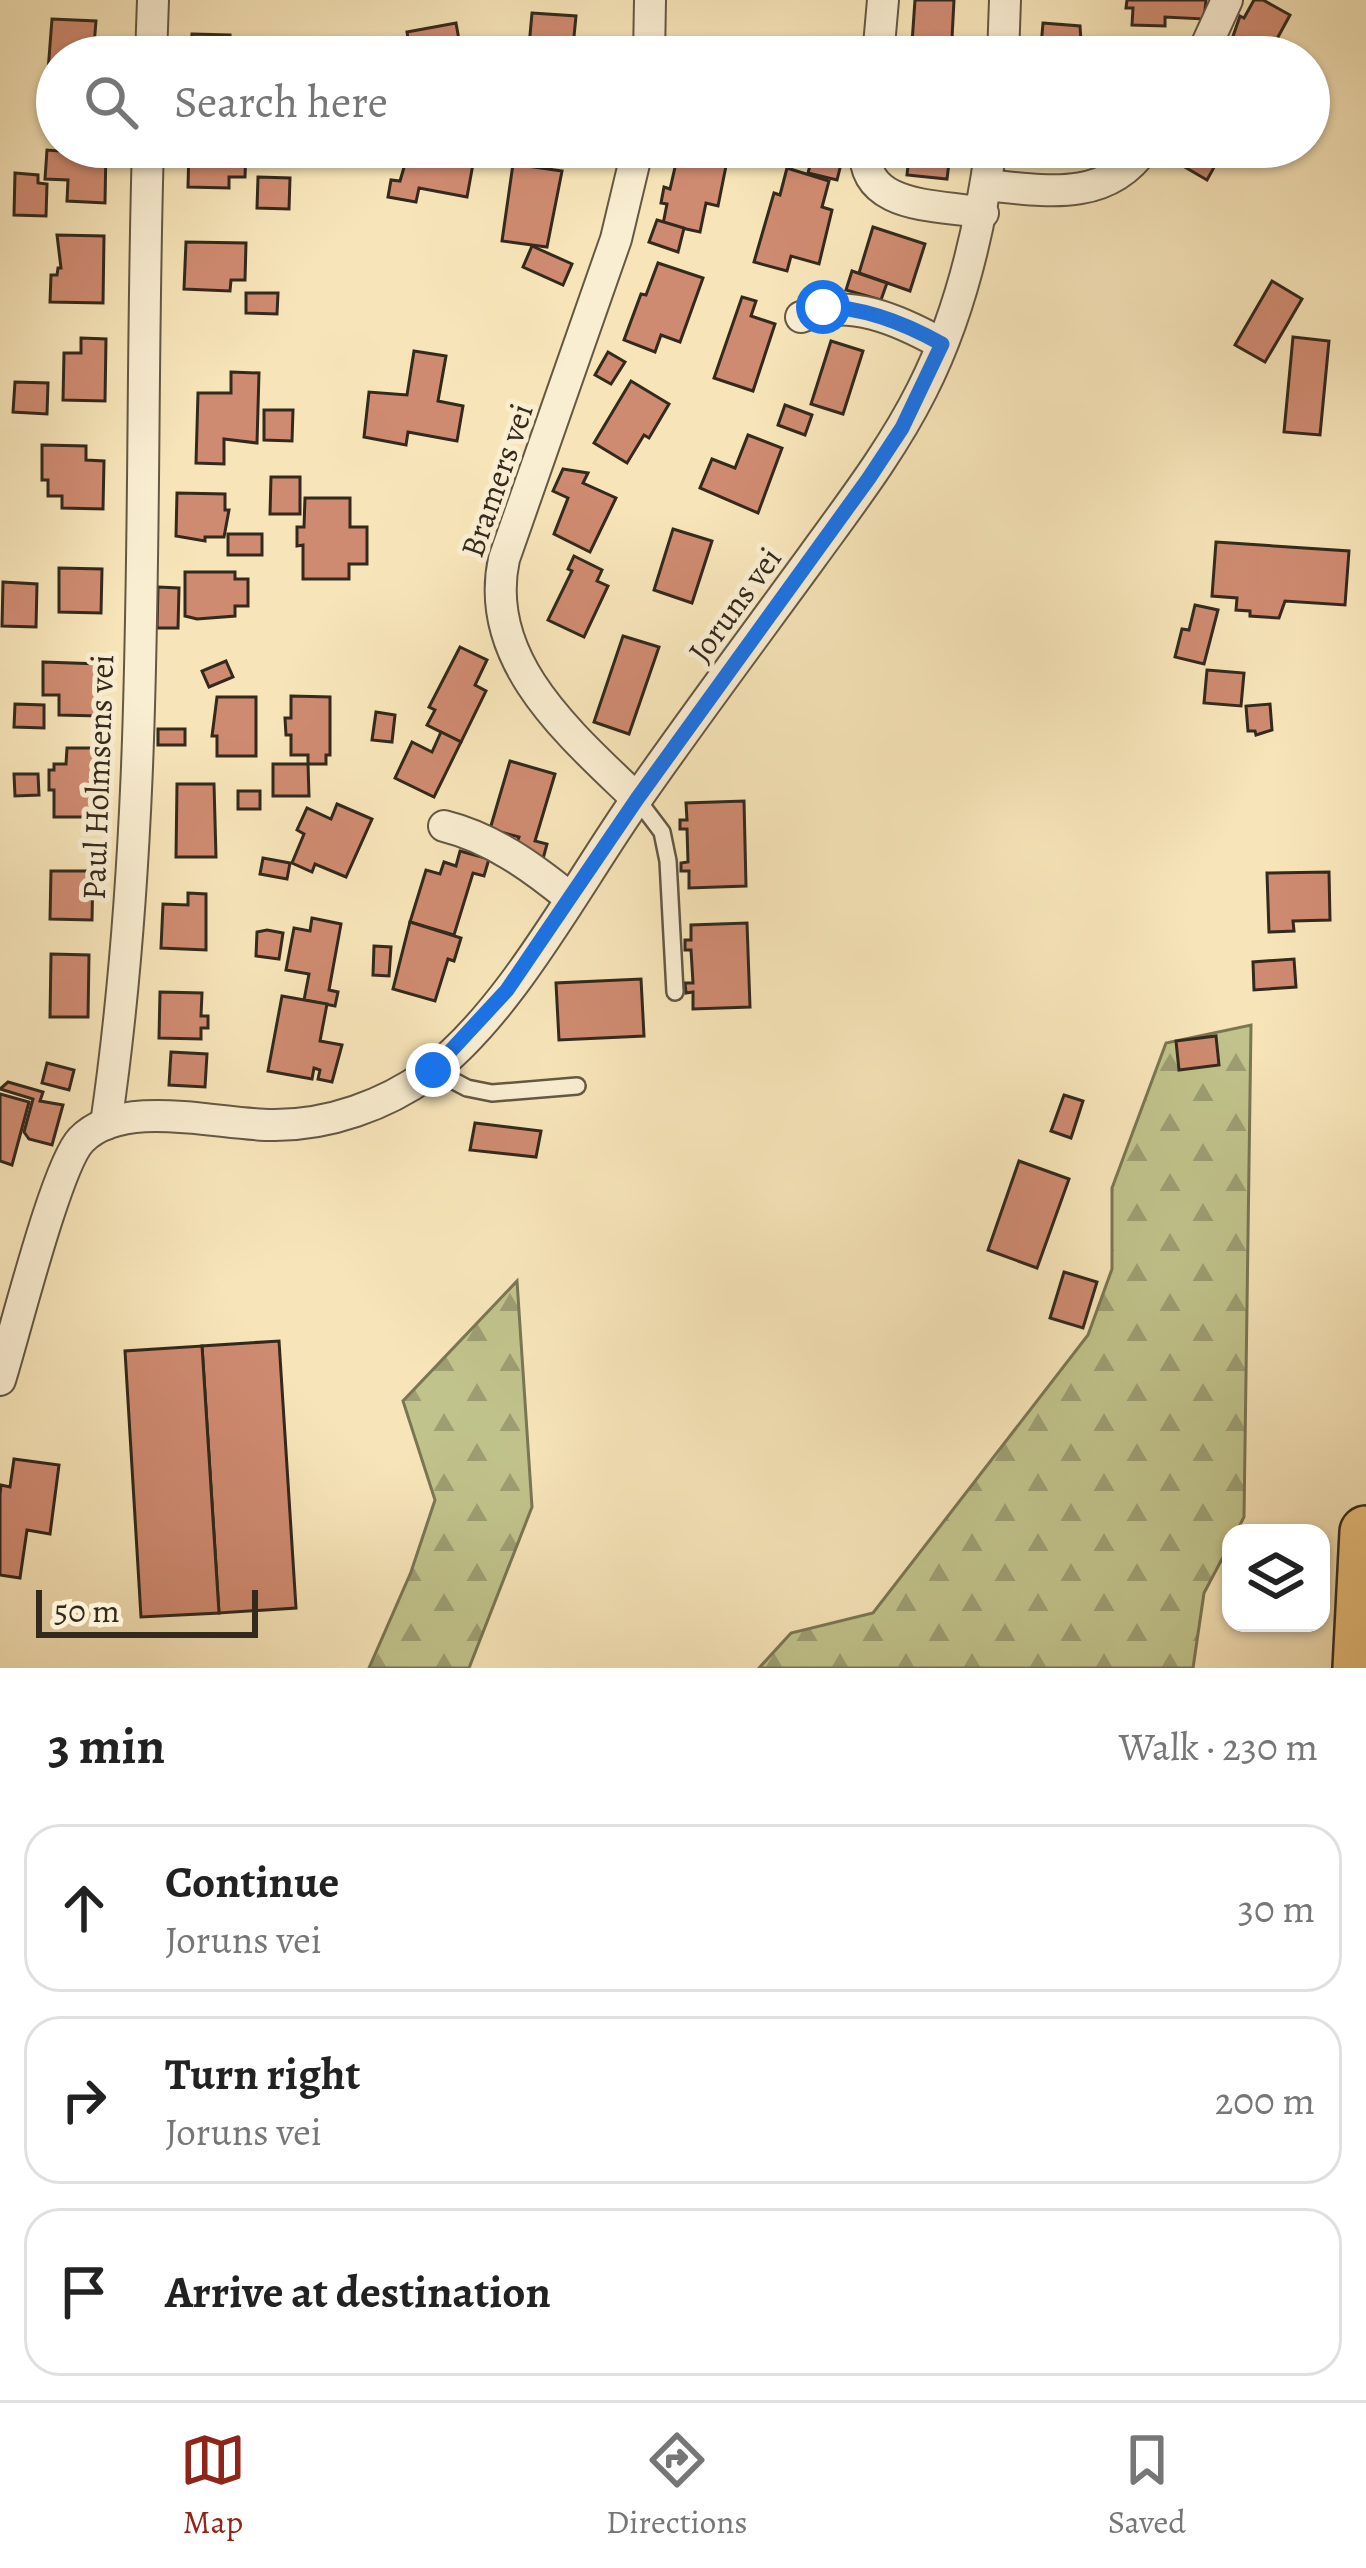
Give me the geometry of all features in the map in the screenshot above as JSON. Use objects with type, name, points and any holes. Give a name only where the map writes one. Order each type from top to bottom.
[{"type":"main road","points":[[1359,1668],[1366,1532]]},
{"type":"street","points":[[152,36],[153,0]]},
{"type":"street","points":[[649,36],[650,0]]},
{"type":"street","points":[[880,36],[883,0]]},
{"type":"street","points":[[1004,36],[1005,0]]},
{"type":"street","points":[[1211,36],[1227,0]]},
{"type":"street","name":"Paul Holmsens vei","points":[[106,1124],[120,1031],[134,830],[148,168]]},
{"type":"street","name":"Bramers vei","points":[[633,168],[616,239],[504,559],[498,603],[509,642],[542,700],[637,799]]},
{"type":"street","points":[[867,168],[868,176],[885,194],[984,199],[1081,190],[1105,183],[1128,168]]},
{"type":"street","name":"Joruns vei","points":[[106,1124],[160,1115],[279,1125],[369,1107],[433,1070],[507,990],[902,428],[942,344],[984,199],[988,168]]},
{"type":"street","points":[[801,316],[823,307],[841,307],[913,328],[942,344]]},
{"type":"street","points":[[444,826],[490,843],[535,869],[570,898]]},
{"type":"street","points":[[0,1380],[62,1180],[80,1141],[106,1124]]},
{"type":"lane","points":[[637,799],[662,832],[668,862],[675,992]]},
{"type":"lane","points":[[433,1070],[467,1088],[492,1093],[578,1086]]},
{"type":"green space","points":[[1251,1025],[1244,1517],[1240,1524],[1222,1524],[1222,1559],[1204,1593],[1193,1668],[759,1668],[791,1633],[873,1613],[1088,1335],[1112,1269],[1112,1188],[1166,1043]]},
{"type":"green space","points":[[517,1281],[532,1507],[469,1668],[369,1668],[411,1572],[435,1500],[403,1401]]},
{"type":"building","points":[[915,0],[954,0],[952,36],[912,36]]},
{"type":"building","points":[[1127,0],[1206,0],[1204,19],[1165,17],[1165,26],[1132,25],[1133,8],[1126,8]]},
{"type":"building","points":[[1254,0],[1290,15],[1278,36],[1233,36],[1240,16],[1244,18]]},
{"type":"building","points":[[532,13],[576,16],[574,36],[530,36]]},
{"type":"building","points":[[52,19],[96,21],[95,36],[51,36]]},
{"type":"building","points":[[456,23],[458,36],[408,36],[407,32]]},
{"type":"building","points":[[1043,23],[1080,26],[1081,36],[1042,36]]},
{"type":"building","points":[[46,168],[106,168],[105,203],[67,201],[68,180],[45,179]]},
{"type":"building","points":[[188,168],[245,168],[245,177],[229,177],[229,188],[188,187]]},
{"type":"building","points":[[404,168],[472,168],[467,197],[419,188],[416,202],[388,197],[391,180],[400,181]]},
{"type":"building","points":[[512,168],[562,171],[547,247],[502,241]]},
{"type":"building","points":[[675,168],[726,168],[718,206],[706,203],[700,232],[663,224],[664,187],[670,189]]},
{"type":"building","points":[[787,168],[829,181],[822,207],[832,210],[819,264],[791,256],[787,271],[754,262],[774,193],[780,195]]},
{"type":"building","points":[[809,168],[840,168],[837,180],[808,173]]},
{"type":"building","points":[[908,168],[948,168],[947,179],[907,175]]},
{"type":"building","points":[[1186,168],[1214,168],[1207,180]]},
{"type":"building","points":[[15,173],[38,175],[38,183],[47,184],[46,216],[14,215]]},
{"type":"building","points":[[258,177],[290,178],[289,209],[257,208]]},
{"type":"building","points":[[657,220],[684,228],[678,252],[649,242]]},
{"type":"building","points":[[873,227],[925,244],[910,291],[859,273]]},
{"type":"building","points":[[57,235],[104,236],[103,303],[50,302],[51,275],[61,268]]},
{"type":"building","points":[[186,242],[246,243],[245,280],[231,280],[230,291],[184,289]]},
{"type":"building","points":[[532,246],[572,264],[563,285],[523,267]]},
{"type":"building","points":[[658,263],[703,278],[680,342],[661,335],[655,352],[624,340]]},
{"type":"building","points":[[852,271],[887,283],[881,300],[846,290]]},
{"type":"building","points":[[1272,281],[1302,299],[1265,362],[1235,345]]},
{"type":"building","points":[[246,293],[278,293],[277,314],[246,313]]},
{"type":"building","points":[[742,297],[756,301],[751,316],[775,324],[753,391],[714,378]]},
{"type":"building","points":[[1293,337],[1329,341],[1320,435],[1284,432]]},
{"type":"building","points":[[81,338],[106,339],[105,401],[63,400],[64,353],[81,353]]},
{"type":"building","points":[[831,341],[863,351],[843,414],[811,404]]},
{"type":"building","points":[[414,351],[446,356],[438,401],[463,406],[457,441],[408,432],[406,445],[364,437],[369,392],[407,395]]},
{"type":"building","points":[[608,352],[625,362],[611,384],[595,375]]},
{"type":"building","points":[[231,372],[259,373],[257,443],[224,439],[224,464],[196,463],[198,393],[231,393]]},
{"type":"building","points":[[631,381],[669,404],[627,463],[594,443]]},
{"type":"building","points":[[15,382],[48,383],[47,414],[13,412]]},
{"type":"building","points":[[785,405],[812,415],[805,435],[778,425]]},
{"type":"building","points":[[264,410],[293,410],[292,441],[264,440]]},
{"type":"building","points":[[748,435],[782,448],[758,513],[700,488],[712,459],[735,468]]},
{"type":"building","points":[[42,445],[86,446],[86,460],[104,461],[103,509],[62,508],[62,496],[48,496],[48,480],[42,480]]},
{"type":"building","points":[[563,469],[588,473],[583,483],[616,498],[590,552],[554,534],[568,498],[553,491]]},
{"type":"building","points":[[271,477],[300,477],[300,514],[270,514]]},
{"type":"building","points":[[177,493],[225,494],[225,510],[229,510],[224,537],[205,537],[205,541],[176,536]]},
{"type":"building","points":[[305,498],[350,498],[350,527],[367,527],[367,564],[349,564],[349,579],[303,579],[303,545],[297,546],[297,527],[304,527]]},
{"type":"building","points":[[673,529],[712,541],[692,603],[654,590]]},
{"type":"building","points":[[228,534],[262,534],[262,555],[228,555]]},
{"type":"building","points":[[1216,542],[1349,551],[1345,605],[1285,601],[1279,618],[1236,610],[1237,598],[1212,596]]},
{"type":"building","points":[[574,556],[602,570],[597,581],[608,586],[584,637],[548,620],[572,571],[568,569]]},
{"type":"building","points":[[59,568],[102,569],[101,613],[59,612]]},
{"type":"building","points":[[185,572],[235,572],[235,579],[248,579],[248,606],[235,606],[235,616],[185,616]]},
{"type":"building","points":[[3,582],[37,584],[36,627],[2,626]]},
{"type":"building","points":[[158,587],[179,588],[178,628],[157,628]]},
{"type":"building","points":[[1195,605],[1218,610],[1204,664],[1175,657]]},
{"type":"building","points":[[623,636],[659,647],[629,734],[594,722]]},
{"type":"building","points":[[460,647],[487,660],[475,685],[486,691],[461,742],[427,725],[435,710],[429,707]]},
{"type":"building","points":[[226,661],[233,677],[209,687],[202,671]]},
{"type":"building","points":[[43,662],[100,664],[99,716],[59,715],[59,695],[43,695]]},
{"type":"building","points":[[1207,670],[1244,673],[1241,706],[1204,703]]},
{"type":"building","points":[[291,696],[330,697],[326,764],[308,764],[308,755],[291,755],[285,718],[291,718]]},
{"type":"building","points":[[217,697],[256,697],[256,756],[217,756],[217,736],[212,736]]},
{"type":"building","points":[[15,704],[44,705],[44,728],[14,727]]},
{"type":"building","points":[[1270,704],[1272,730],[1256,735],[1248,731],[1246,706]]},
{"type":"building","points":[[376,712],[395,715],[392,742],[372,740]]},
{"type":"building","points":[[158,729],[185,729],[185,745],[158,745]]},
{"type":"building","points":[[441,732],[461,742],[434,797],[395,778],[412,742],[432,752]]},
{"type":"building","points":[[67,748],[100,748],[95,817],[54,817],[49,770],[54,770],[54,764],[66,764]]},
{"type":"building","points":[[510,761],[555,774],[535,841],[547,844],[543,859],[514,851],[519,837],[490,829]]},
{"type":"building","points":[[273,764],[308,764],[309,796],[273,796]]},
{"type":"building","points":[[14,774],[38,774],[39,795],[15,796]]},
{"type":"building","points":[[177,784],[214,784],[216,857],[176,857]]},
{"type":"building","points":[[238,791],[260,791],[260,809],[238,809]]},
{"type":"building","points":[[744,801],[746,886],[689,888],[689,871],[681,871],[681,863],[688,862],[687,829],[680,829],[680,820],[687,820],[686,803]]},
{"type":"building","points":[[337,804],[372,819],[346,877],[315,864],[312,872],[292,863],[304,834],[297,830],[307,808],[331,819]]},
{"type":"building","points":[[460,851],[489,859],[484,876],[473,873],[454,935],[410,922],[426,870],[440,874],[444,862],[456,866]]},
{"type":"building","points":[[263,858],[290,863],[287,879],[260,874]]},
{"type":"building","points":[[51,871],[93,871],[92,920],[50,919]]},
{"type":"building","points":[[1329,872],[1330,920],[1293,921],[1294,931],[1269,932],[1267,873]]},
{"type":"building","points":[[188,893],[206,894],[206,950],[161,948],[163,904],[188,905]]},
{"type":"building","points":[[312,918],[341,924],[329,990],[338,992],[335,1006],[304,1000],[309,974],[286,970],[294,928],[310,931]]},
{"type":"building","points":[[410,922],[461,938],[454,961],[448,959],[435,1001],[393,989]]},
{"type":"building","points":[[747,923],[750,1007],[693,1009],[693,992],[686,993],[685,983],[693,983],[691,950],[685,950],[691,925]]},
{"type":"building","points":[[257,932],[283,933],[279,959],[256,956]]},
{"type":"building","points":[[374,946],[391,947],[389,976],[373,975]]},
{"type":"building","points":[[51,954],[89,955],[88,1017],[50,1017]]},
{"type":"building","points":[[1294,959],[1296,987],[1254,990],[1253,962]]},
{"type":"building","points":[[641,979],[644,1036],[559,1040],[556,983]]},
{"type":"building","points":[[160,992],[202,993],[201,1016],[208,1016],[208,1028],[201,1028],[201,1039],[159,1038]]},
{"type":"building","points":[[282,996],[327,1004],[320,1041],[342,1045],[332,1082],[318,1079],[320,1070],[314,1068],[312,1079],[268,1071]]},
{"type":"building","points":[[1216,1036],[1219,1065],[1179,1070],[1176,1041]]},
{"type":"building","points":[[171,1052],[207,1054],[205,1087],[169,1085]]},
{"type":"building","points":[[47,1063],[74,1070],[69,1090],[42,1083]]},
{"type":"building","points":[[8,1082],[43,1092],[40,1101],[63,1105],[52,1145],[29,1139],[24,1132],[33,1099],[0,1089]]},
{"type":"building","points":[[0,1094],[29,1102],[12,1165],[0,1161]]},
{"type":"building","points":[[1064,1095],[1083,1101],[1071,1138],[1051,1131]]},
{"type":"building","points":[[475,1123],[541,1131],[536,1157],[470,1150]]},
{"type":"building","points":[[1019,1161],[1069,1179],[1037,1268],[988,1250]]},
{"type":"building","points":[[1064,1272],[1097,1282],[1083,1328],[1050,1318]]},
{"type":"building","points":[[279,1341],[296,1608],[219,1613],[202,1346]]},
{"type":"building","points":[[202,1346],[219,1613],[141,1617],[125,1351]]},
{"type":"building","points":[[14,1459],[59,1465],[50,1534],[27,1530],[20,1578],[0,1575],[1,1485],[10,1487]]},
{"type":"route","points":[[433,1070],[507,990],[637,799],[869,478],[924,386],[942,344],[913,328],[864,312],[823,307]]}]
